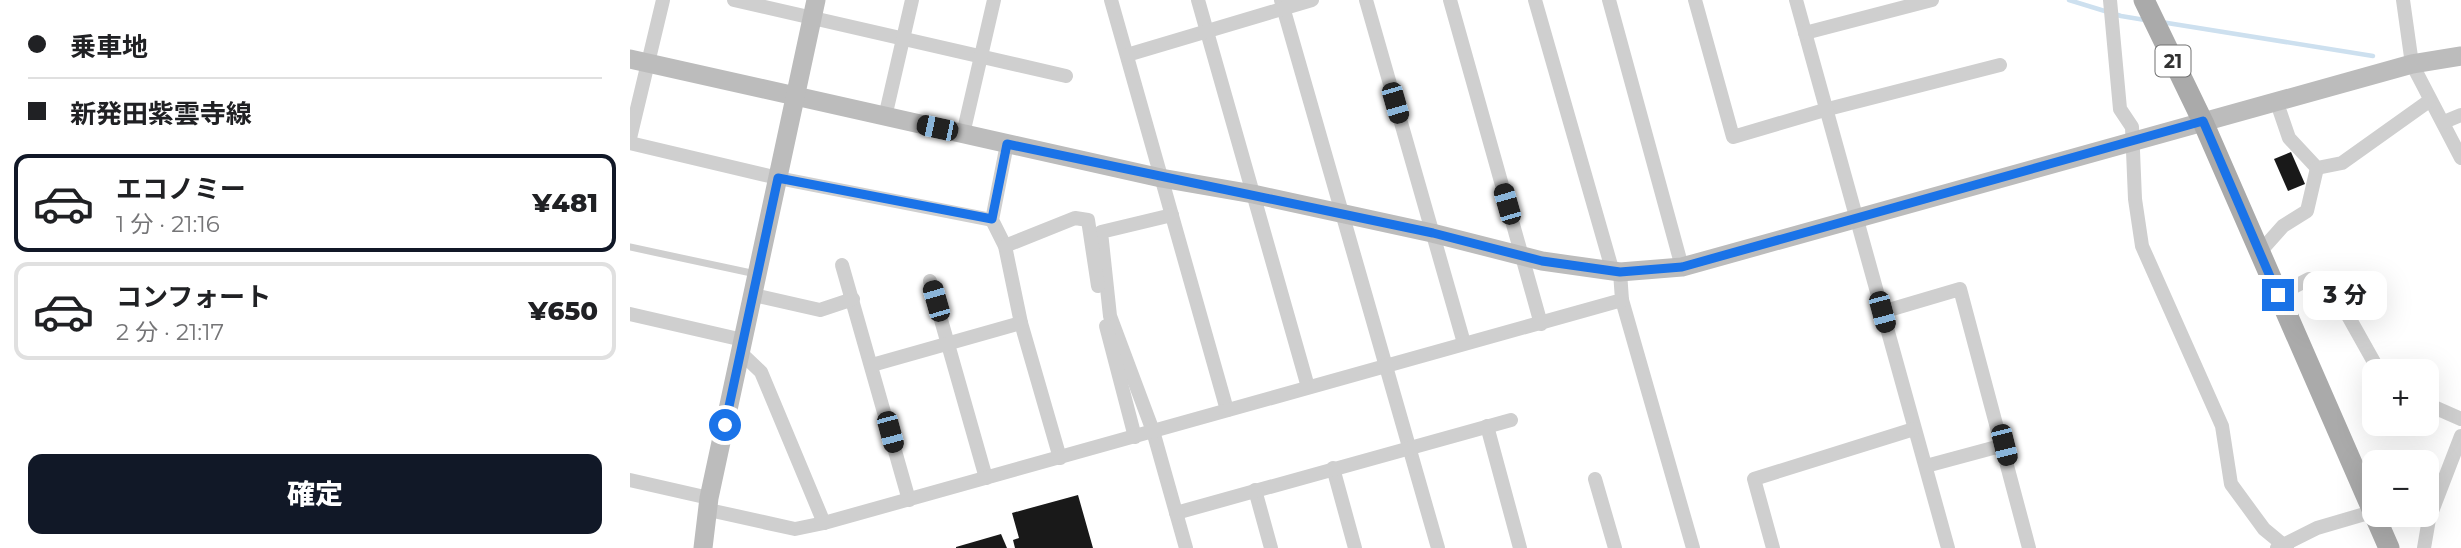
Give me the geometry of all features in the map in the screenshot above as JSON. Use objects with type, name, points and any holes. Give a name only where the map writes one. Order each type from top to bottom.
[{"type":"main road","name":"21","points":[[2144,0],[2203,121],[2362,485]]},
{"type":"main road","name":"21","points":[[2380,527],[2389,548]]},
{"type":"street","points":[[663,0],[639,61],[630,141],[778,178],[992,219]]},
{"type":"street","points":[[734,0],[814,9],[904,38],[1066,76]]},
{"type":"street","points":[[885,117],[912,0]]},
{"type":"street","points":[[963,134],[994,0]]},
{"type":"street","points":[[1111,0],[1227,410]]},
{"type":"street","points":[[1198,0],[1308,387]]},
{"type":"street","points":[[1126,55],[1282,4],[1312,0]]},
{"type":"street","points":[[1366,0],[1464,342]]},
{"type":"street","points":[[1450,0],[1541,324]]},
{"type":"street","points":[[1535,0],[1616,270],[1622,300],[1693,548]]},
{"type":"street","points":[[1609,0],[1682,267]]},
{"type":"street","points":[[1695,0],[1733,137],[1828,109],[2000,65]]},
{"type":"street","points":[[1796,0],[1828,109],[1854,218],[1948,548]]},
{"type":"street","points":[[1868,0],[1873,15]]},
{"type":"street","points":[[1805,33],[1933,0]]},
{"type":"street","points":[[2110,0],[2120,109],[2132,127],[2135,199],[2142,246],[2222,426],[2231,484],[2264,529],[2282,547],[2317,528],[2362,514]]},
{"type":"street","points":[[2403,0],[2412,64],[2461,158]]},
{"type":"street","points":[[1282,4],[1438,548]]},
{"type":"street","points":[[702,548],[814,9]]},
{"type":"street","points":[[639,61],[1161,178],[1253,194],[1433,233],[1542,261],[1616,270],[1682,267],[2412,64],[2461,56]]},
{"type":"street","points":[[2317,168],[2342,163],[2429,101]]},
{"type":"street","points":[[2277,103],[2289,138],[2317,168]]},
{"type":"street","points":[[2444,122],[2461,115]]},
{"type":"street","points":[[1007,144],[992,219],[1005,246],[1021,323],[1060,458]]},
{"type":"street","points":[[2259,253],[2283,226],[2306,211],[2317,168]]},
{"type":"street","points":[[1172,215],[1101,232],[1110,316],[1153,431],[1186,548]]},
{"type":"street","points":[[1005,246],[1075,218],[1088,220],[1102,313],[1135,437]]},
{"type":"street","points":[[842,265],[909,500]]},
{"type":"street","points":[[2278,295],[2309,279],[2333,289],[2372,359]]},
{"type":"street","points":[[930,281],[986,478]]},
{"type":"street","points":[[1882,312],[1960,289],[2004,445],[2029,548]]},
{"type":"street","points":[[754,295],[820,310],[853,299]]},
{"type":"street","points":[[630,480],[795,529],[909,500],[1387,363],[1541,324],[1622,300]]},
{"type":"street","points":[[630,314],[742,346],[761,372],[824,523]]},
{"type":"street","points":[[872,365],[948,341],[1021,323]]},
{"type":"street","points":[[2439,409],[2461,419]]},
{"type":"street","points":[[1177,513],[1511,420]]},
{"type":"street","points":[[1487,426],[1520,548]]},
{"type":"street","points":[[1773,548],[1754,480],[1914,429]]},
{"type":"street","points":[[2439,493],[2461,436]]},
{"type":"street","points":[[1926,466],[2004,445]]},
{"type":"street","points":[[1333,468],[1355,548]]},
{"type":"street","points":[[1595,479],[1615,548]]},
{"type":"street","points":[[1255,490],[1271,548]]},
{"type":"street","points":[[2424,548],[2428,527]]},
{"type":"lane","points":[[630,247],[758,275]]},
{"type":"building","points":[[2291,152],[2305,184],[2288,191],[2274,159]]},
{"type":"building","points":[[1078,495],[1093,548],[1015,548],[1013,540],[1019,538],[1012,513]]},
{"type":"building","points":[[1001,534],[1007,548],[956,548],[956,547]]},
{"type":"waterway","points":[[2069,0],[2121,16],[2145,20]]},
{"type":"waterway","points":[[2161,22],[2373,56]]},
{"type":"route","points":[[725,425],[778,178],[992,219],[1007,144],[1433,233],[1542,261],[1620,272],[1682,267],[2133,143],[2203,121],[2278,295]]}]
